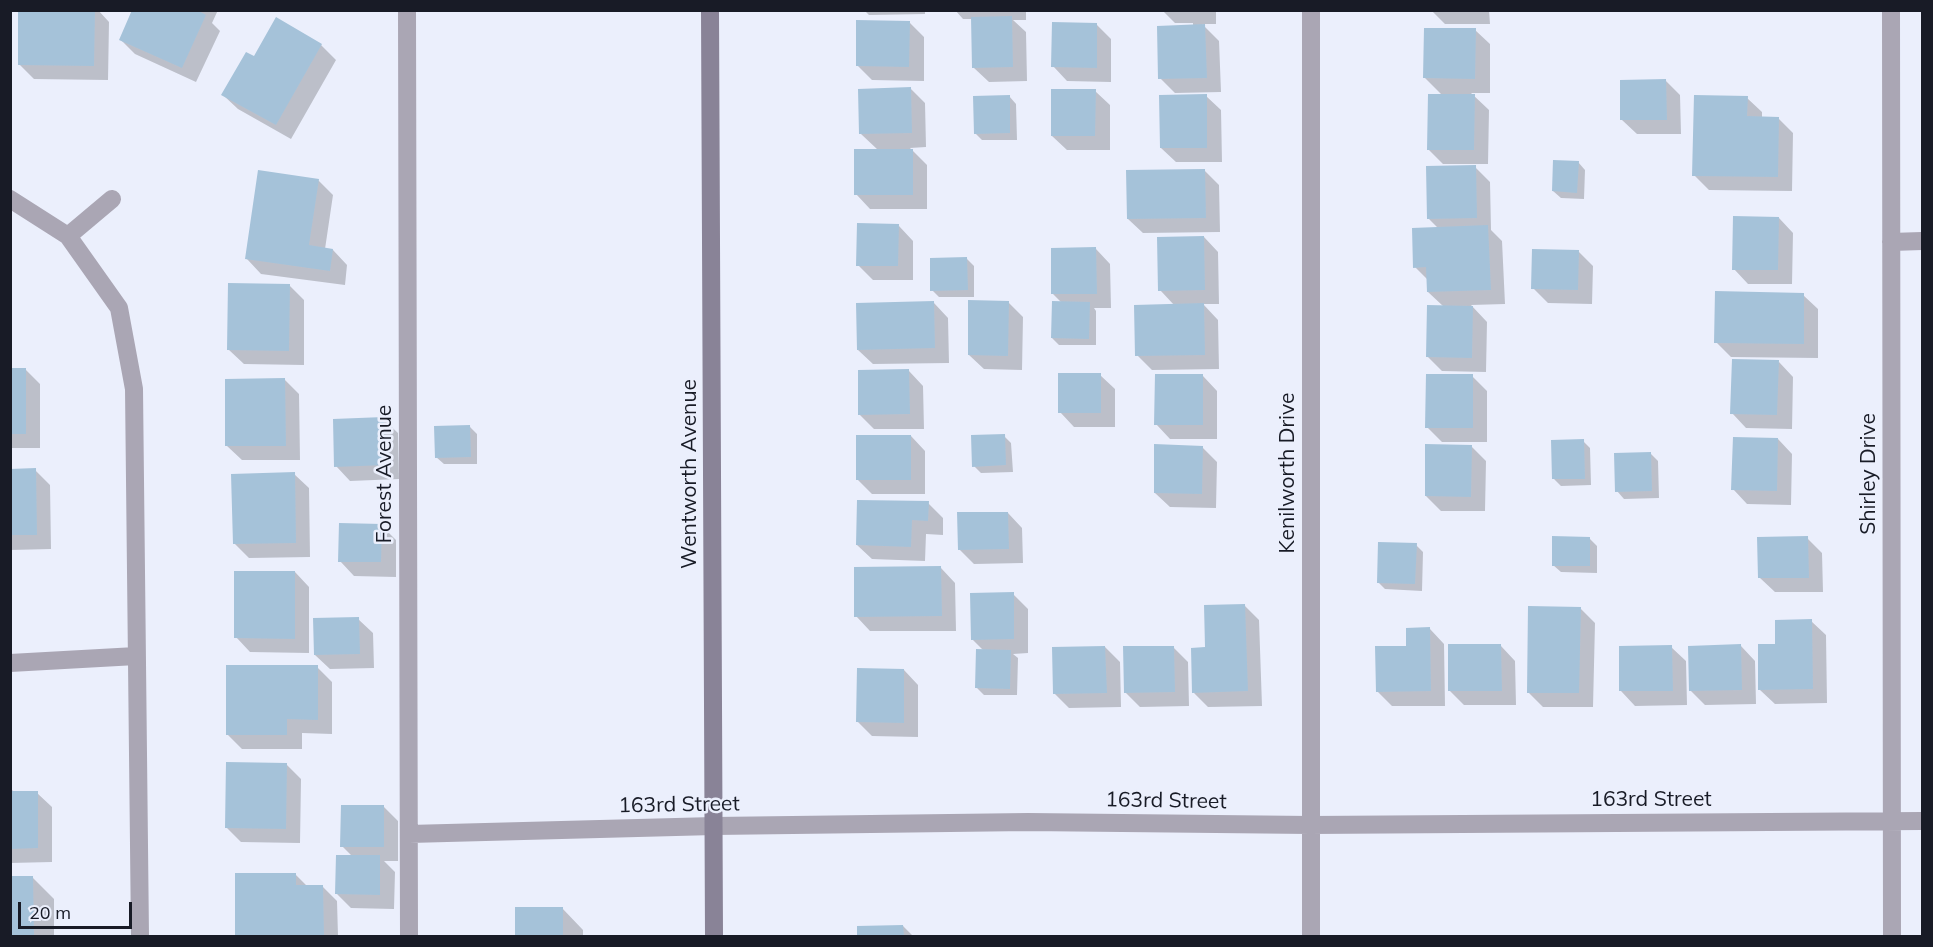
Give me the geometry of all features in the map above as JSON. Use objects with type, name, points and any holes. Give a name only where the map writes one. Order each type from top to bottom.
[{"type":"street","name":"Forest Avenue","points":[[407,10],[409,936]]},
{"type":"street","name":"Wentworth Avenue","points":[[710,10],[714,936]]},
{"type":"street","name":"Kenilworth Drive","points":[[1311,10],[1311,936]]},
{"type":"street","name":"Shirley Drive","points":[[1891,10],[1892,936]]},
{"type":"street","points":[[10,199],[68,236],[119,308],[134,389],[140,936]]},
{"type":"street","points":[[68,236],[111,199]]},
{"type":"street","points":[[1891,242],[1923,241]]},
{"type":"street","points":[[10,663],[136,657]]},
{"type":"street","name":"163rd Street","points":[[409,834],[714,826],[1028,822],[1311,825],[1923,821]]},
{"type":"building","points":[[18,10],[95,10],[94,66],[18,65]]},
{"type":"building","points":[[132,10],[197,10],[206,15],[182,68],[119,40]]},
{"type":"building","points":[[1012,16],[1013,67],[972,68],[971,17]]},
{"type":"building","points":[[276,17],[322,44],[276,125],[221,95],[246,52],[254,56]]},
{"type":"building","points":[[856,20],[910,21],[909,67],[856,66]]},
{"type":"building","points":[[1052,22],[1097,23],[1097,68],[1051,67]]},
{"type":"building","points":[[1205,24],[1207,78],[1158,79],[1157,26]]},
{"type":"building","points":[[1424,28],[1476,28],[1475,79],[1423,78]]},
{"type":"building","points":[[1666,79],[1667,120],[1620,120],[1620,80]]},
{"type":"building","points":[[911,87],[912,133],[859,134],[858,89]]},
{"type":"building","points":[[1051,89],[1096,89],[1095,136],[1051,136]]},
{"type":"building","points":[[1207,94],[1207,148],[1160,148],[1159,95]]},
{"type":"building","points":[[1428,94],[1475,94],[1474,150],[1427,150]]},
{"type":"building","points":[[1010,95],[1010,133],[974,134],[973,96]]},
{"type":"building","points":[[1694,95],[1748,96],[1747,116],[1779,117],[1778,177],[1692,176]]},
{"type":"building","points":[[854,149],[913,149],[913,195],[854,195]]},
{"type":"building","points":[[1553,160],[1579,161],[1577,193],[1552,191]]},
{"type":"building","points":[[1476,165],[1477,218],[1427,219],[1426,166]]},
{"type":"building","points":[[1205,169],[1206,218],[1127,219],[1126,170]]},
{"type":"building","points":[[258,170],[319,179],[309,245],[333,249],[330,271],[245,259]]},
{"type":"building","points":[[1733,216],[1779,217],[1778,270],[1732,270]]},
{"type":"building","points":[[857,223],[899,224],[898,266],[856,266]]},
{"type":"building","points":[[1488,225],[1491,290],[1427,292],[1426,267],[1413,268],[1412,228]]},
{"type":"building","points":[[1204,236],[1205,290],[1158,291],[1157,237]]},
{"type":"building","points":[[1096,247],[1097,294],[1051,294],[1051,248]]},
{"type":"building","points":[[1532,249],[1579,250],[1578,290],[1531,289]]},
{"type":"building","points":[[967,257],[968,290],[930,291],[930,258]]},
{"type":"building","points":[[228,283],[290,284],[289,351],[227,350]]},
{"type":"building","points":[[1715,291],[1804,293],[1804,344],[1714,343]]},
{"type":"building","points":[[968,300],[1009,301],[1008,356],[968,355]]},
{"type":"building","points":[[934,301],[935,348],[857,350],[856,303]]},
{"type":"building","points":[[1052,301],[1090,302],[1089,339],[1051,338]]},
{"type":"building","points":[[1204,303],[1205,355],[1135,356],[1134,305]]},
{"type":"building","points":[[1427,305],[1473,306],[1472,358],[1426,357]]},
{"type":"building","points":[[1732,359],[1779,360],[1777,415],[1730,414]]},
{"type":"building","points":[[10,368],[26,368],[26,434],[10,434]]},
{"type":"building","points":[[909,369],[910,414],[858,415],[858,370]]},
{"type":"building","points":[[1058,373],[1101,373],[1101,413],[1058,413]]},
{"type":"building","points":[[1155,374],[1203,374],[1203,425],[1154,425]]},
{"type":"building","points":[[1426,374],[1473,374],[1473,428],[1425,428]]},
{"type":"building","points":[[285,378],[286,446],[225,446],[225,379]]},
{"type":"building","points":[[384,417],[385,465],[334,467],[333,419]]},
{"type":"building","points":[[470,425],[471,457],[435,458],[434,426]]},
{"type":"building","points":[[1005,434],[1006,465],[972,467],[971,435]]},
{"type":"building","points":[[856,435],[911,435],[911,480],[856,480]]},
{"type":"building","points":[[1733,437],[1778,438],[1777,491],[1731,490]]},
{"type":"building","points":[[1584,439],[1585,479],[1552,479],[1551,440]]},
{"type":"building","points":[[1154,444],[1203,446],[1202,494],[1154,493]]},
{"type":"building","points":[[1425,444],[1472,445],[1471,497],[1425,496]]},
{"type":"building","points":[[1651,452],[1652,491],[1615,492],[1614,453]]},
{"type":"building","points":[[36,468],[37,535],[10,535],[10,469]]},
{"type":"building","points":[[295,472],[296,543],[233,544],[231,474]]},
{"type":"building","points":[[857,500],[929,501],[928,521],[912,520],[911,547],[856,545]]},
{"type":"building","points":[[957,512],[1008,512],[1009,549],[958,550]]},
{"type":"building","points":[[339,523],[382,524],[381,562],[338,562]]},
{"type":"building","points":[[1552,536],[1590,537],[1590,566],[1552,566]]},
{"type":"building","points":[[1808,536],[1809,578],[1758,578],[1757,537]]},
{"type":"building","points":[[1378,542],[1417,543],[1415,584],[1377,583]]},
{"type":"building","points":[[941,566],[942,616],[854,617],[854,567]]},
{"type":"building","points":[[234,571],[295,571],[295,639],[234,638]]},
{"type":"building","points":[[1014,592],[1014,639],[971,640],[970,593]]},
{"type":"building","points":[[1245,604],[1248,691],[1192,693],[1191,648],[1205,647],[1204,605]]},
{"type":"building","points":[[1528,606],[1581,607],[1579,693],[1527,693]]},
{"type":"building","points":[[359,617],[360,654],[314,655],[313,618]]},
{"type":"building","points":[[1812,619],[1813,689],[1758,690],[1758,644],[1775,644],[1775,620]]},
{"type":"building","points":[[1430,627],[1431,691],[1376,692],[1375,646],[1406,646],[1406,628]]},
{"type":"building","points":[[1448,644],[1501,644],[1502,691],[1448,691]]},
{"type":"building","points":[[1741,644],[1742,690],[1689,691],[1688,646]]},
{"type":"building","points":[[1672,645],[1673,691],[1619,691],[1619,646]]},
{"type":"building","points":[[1105,646],[1107,693],[1053,694],[1052,647]]},
{"type":"building","points":[[1123,646],[1174,646],[1175,692],[1124,693]]},
{"type":"building","points":[[976,649],[1011,650],[1010,689],[975,688]]},
{"type":"building","points":[[226,665],[318,665],[318,720],[287,719],[287,735],[226,735]]},
{"type":"building","points":[[857,668],[904,669],[904,723],[856,722]]},
{"type":"building","points":[[226,762],[287,763],[286,829],[225,828]]},
{"type":"building","points":[[10,791],[38,791],[38,848],[10,849]]},
{"type":"building","points":[[341,805],[384,805],[384,847],[340,847]]},
{"type":"building","points":[[336,855],[380,855],[380,895],[335,894]]},
{"type":"building","points":[[235,873],[296,873],[296,885],[323,885],[324,936],[235,936]]},
{"type":"building","points":[[10,876],[33,876],[34,936],[10,936]]},
{"type":"building","points":[[515,907],[563,907],[563,936],[515,936]]},
{"type":"building","points":[[903,925],[904,936],[857,936],[857,926]]}]
